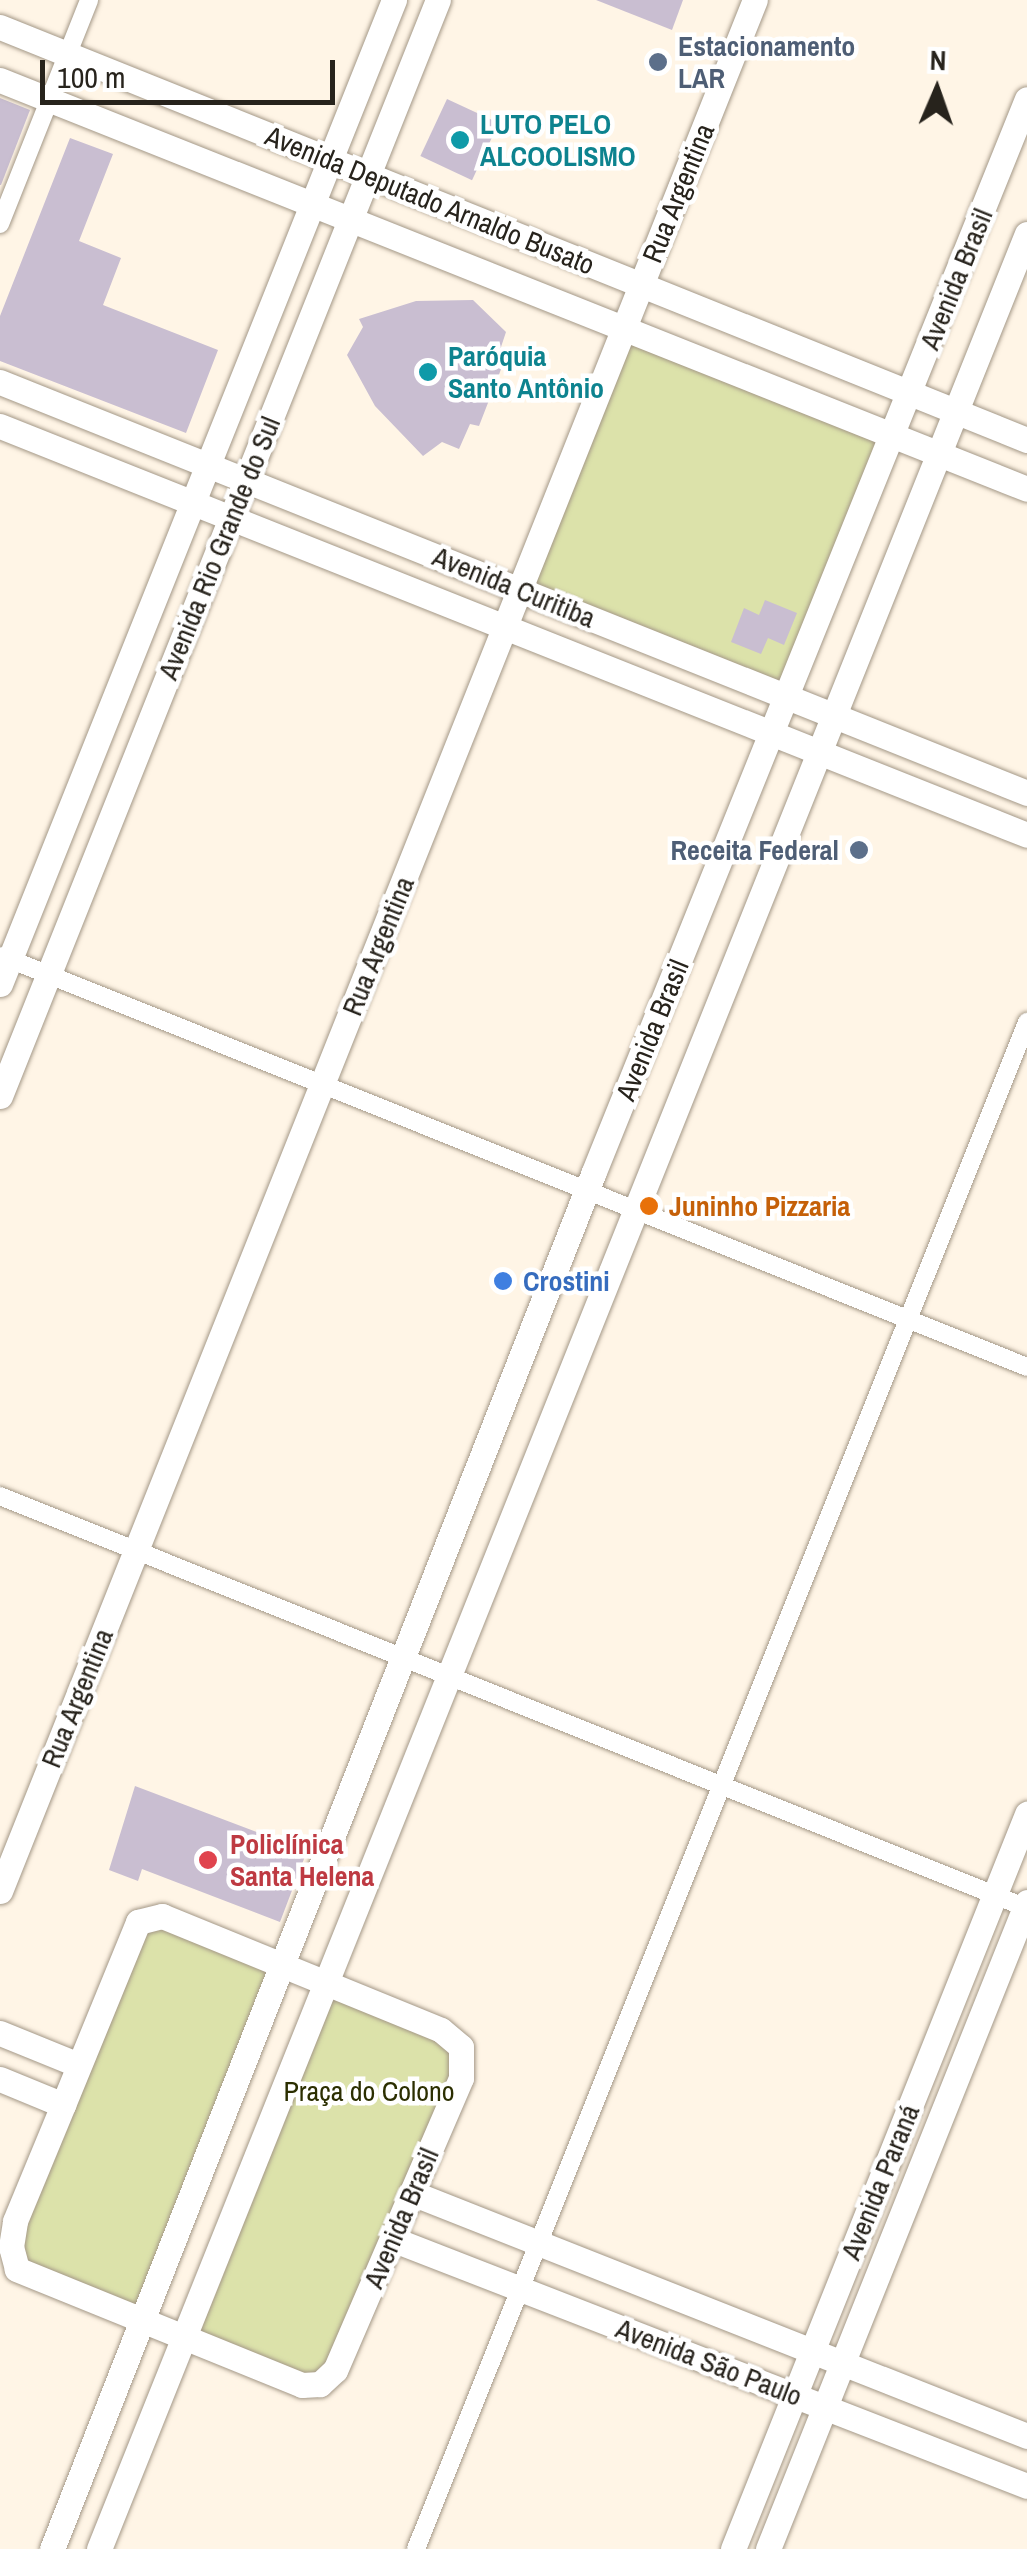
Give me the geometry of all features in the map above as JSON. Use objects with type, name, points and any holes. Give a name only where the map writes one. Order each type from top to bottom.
[{"type":"street","points":[[0,224],[90,0]]},
{"type":"street","name":"Avenida Rio Grande do Sul","points":[[0,984],[5,957],[394,0]]},
{"type":"street","name":"Avenida Rio Grande do Sul","points":[[0,1096],[438,0]]},
{"type":"street","name":"Rua Argentina","points":[[0,1891],[755,0]]},
{"type":"street","name":"Avenida Deputado Arnaldo Busato","points":[[0,27],[1027,440]]},
{"type":"street","name":"Avenida Deputado Arnaldo Busato","points":[[0,80],[1027,489]]},
{"type":"street","name":"Avenida Brasil","points":[[52,2549],[586,1190],[1027,99]]},
{"type":"street","name":"Avenida Brasil","points":[[98,2549],[822,753],[1027,234]]},
{"type":"street","name":"Avenida Curitiba","points":[[0,382],[1027,793]]},
{"type":"street","name":"Avenida Curitiba","points":[[0,426],[1027,835]]},
{"type":"street","points":[[5,957],[1027,1367]]},
{"type":"street","points":[[416,2549],[1027,1022]]},
{"type":"street","points":[[0,1496],[1026,1906]]},
{"type":"street","name":"Avenida Paraná","points":[[733,2549],[1027,1814]]},
{"type":"street","name":"Avenida Paraná","points":[[768,2549],[1026,1906]]},
{"type":"street","name":"Avenida Brasil","points":[[162,1916],[328,1982],[441,2030],[460,2047],[461,2078],[335,2370],[320,2384],[302,2385],[17,2269],[10,2247],[15,2221],[138,1922],[162,1916]]},
{"type":"street","points":[[0,2033],[79,2065]]},
{"type":"street","points":[[0,2080],[63,2105]]},
{"type":"street","name":"Avenida São Paulo","points":[[412,2193],[1027,2436]]},
{"type":"street","name":"Avenida São Paulo","points":[[392,2239],[1027,2486]]},
{"type":"green space","points":[[628,338],[883,441],[783,689],[528,586]]},
{"type":"green space","name":"Praça do Colono","points":[[157,1925],[274,1967],[136,2309],[26,2265],[18,2246],[142,1931]]},
{"type":"green space","name":"Praça do Colono","points":[[331,1992],[438,2037],[454,2052],[455,2076],[330,2366],[302,2377],[193,2332]]},
{"type":"building","points":[[596,0],[683,0],[672,30]]},
{"type":"building","points":[[0,98],[30,110],[1,185],[0,185]]},
{"type":"building","name":"LUTO PELO ALCOOLISMO","points":[[447,99],[499,123],[472,180],[420,156]]},
{"type":"building","points":[[70,138],[113,154],[79,241],[121,258],[103,305],[218,350],[186,433],[0,361],[0,316]]},
{"type":"building","name":"Paróquia Santo Antônio","points":[[473,300],[506,332],[498,356],[505,359],[479,426],[470,424],[459,449],[442,442],[423,456],[375,406],[347,355],[363,327],[359,319],[416,301]]},
{"type":"building","points":[[765,600],[797,613],[784,645],[768,638],[761,654],[731,642],[744,608],[759,615]]},
{"type":"building","name":"Policlínica Santa Helena","points":[[135,1786],[307,1851],[280,1922],[142,1869],[138,1881],[109,1870]]},
{"type":"place","name":"Estacionamento LAR","points":[[658,62]]},
{"type":"place","name":"LUTO PELO ALCOOLISMO","points":[[460,140]]},
{"type":"place","name":"Paróquia Santo Antônio","points":[[428,372]]},
{"type":"place","name":"Receita Federal","points":[[859,850]]},
{"type":"place","name":"Juninho Pizzaria","points":[[649,1206]]},
{"type":"place","name":"Crostini","points":[[503,1281]]},
{"type":"place","name":"Policlínica Santa Helena","points":[[208,1860]]}]
